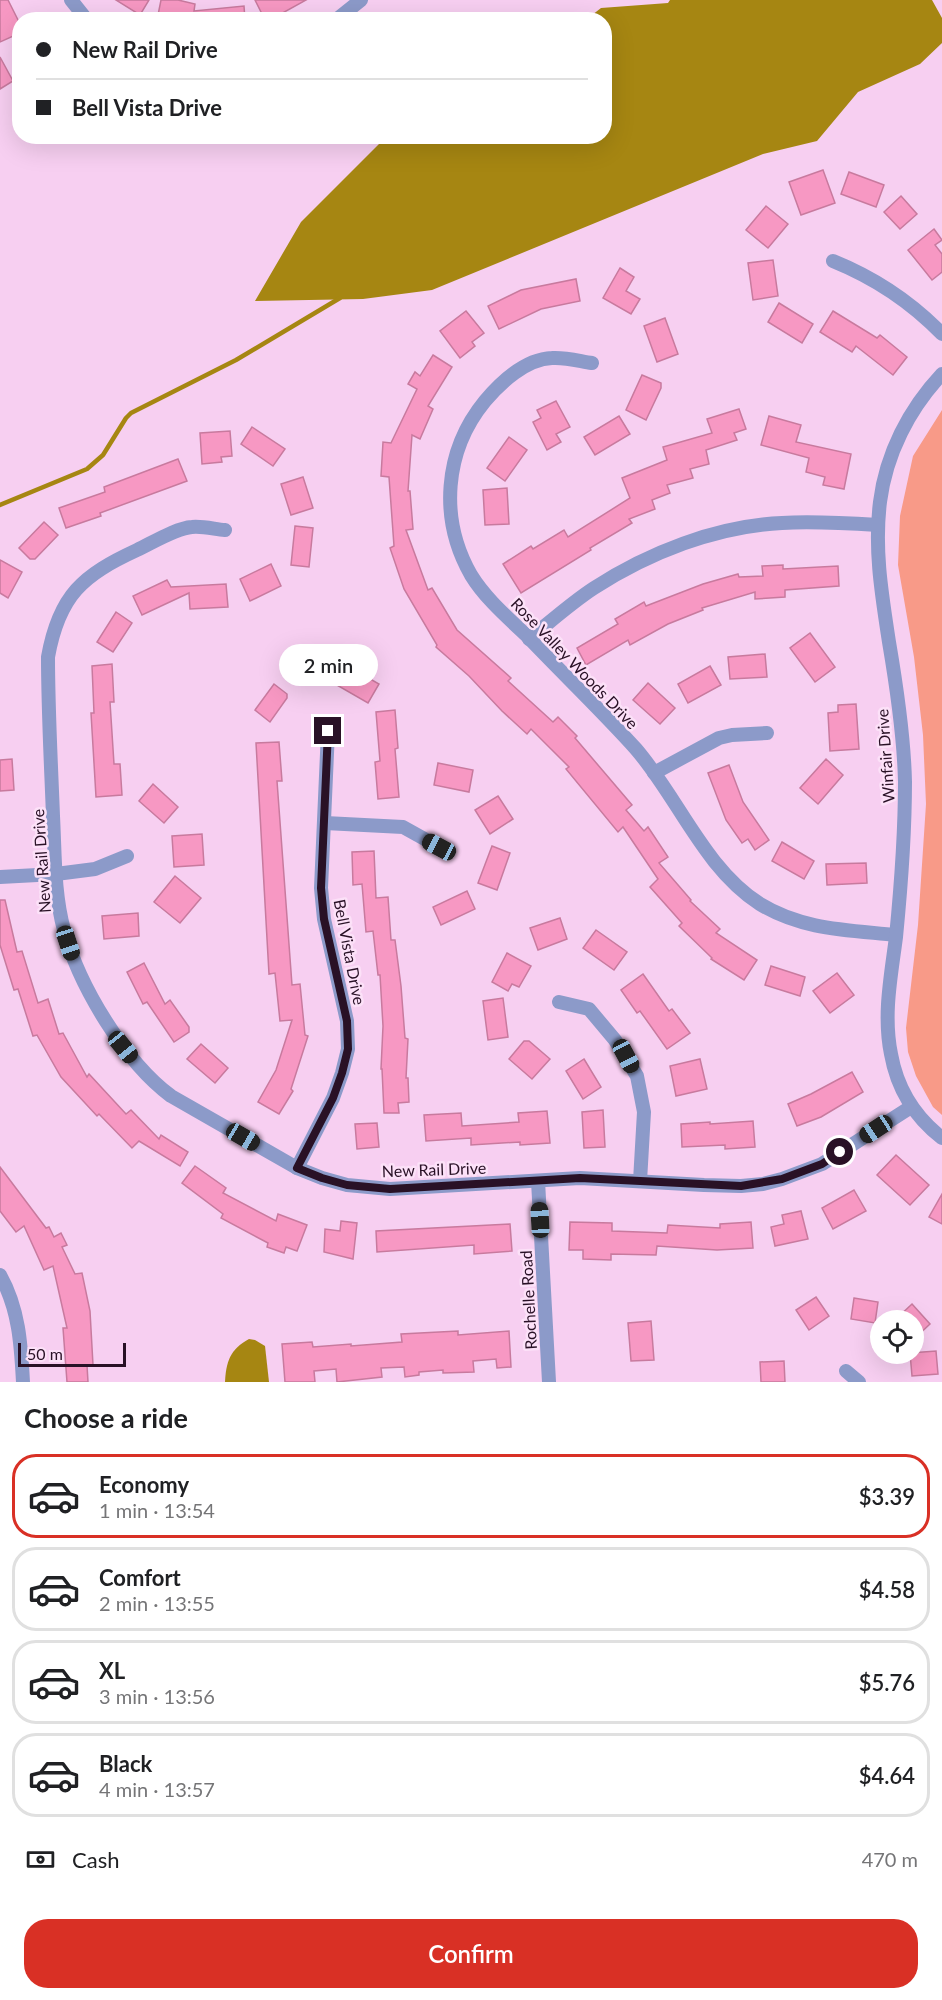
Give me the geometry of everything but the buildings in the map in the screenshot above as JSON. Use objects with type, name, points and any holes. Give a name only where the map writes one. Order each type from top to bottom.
[{"type":"street","points":[[71,0],[81,12]]},
{"type":"street","points":[[346,12],[361,0]]},
{"type":"street","points":[[833,261],[887,287],[942,334]]},
{"type":"street","name":"Rose Valley Woods Drive","points":[[592,363],[559,358],[539,360],[527,365],[502,383],[470,422],[452,467],[451,515],[459,548],[472,577],[636,750],[733,883],[772,911],[802,923],[896,935]]},
{"type":"street","name":"Winfair Drive","points":[[942,374],[925,392],[899,438],[884,480],[878,525],[879,575],[897,692],[905,779],[904,842],[887,1018],[888,1039],[898,1079],[911,1107],[942,1138]]},
{"type":"street","points":[[529,639],[573,603],[613,576],[688,542],[725,531],[780,523],[878,525]]},
{"type":"street","name":"New Rail Drive","points":[[225,530],[192,527],[108,563],[83,582],[64,606],[54,629],[48,657],[56,874],[63,928],[72,957],[104,1017],[123,1047],[158,1086],[171,1096],[297,1168],[347,1185],[390,1189],[580,1178],[741,1186],[782,1179],[822,1164],[911,1107]]},
{"type":"street","name":"Bell Vista Drive","points":[[297,1168],[333,1098],[348,1049],[347,1021],[324,919],[321,888],[328,731]]},
{"type":"street","points":[[654,773],[719,738],[767,733]]},
{"type":"street","points":[[325,823],[403,827],[439,847]]},
{"type":"street","points":[[0,877],[56,874],[95,868],[127,856]]},
{"type":"street","points":[[559,1002],[589,1009],[615,1040],[637,1076],[644,1112],[640,1181]]},
{"type":"street","name":"Rochelle Road","points":[[538,1181],[549,1382]]},
{"type":"street","points":[[0,1275],[13,1302],[18,1321],[23,1382]]},
{"type":"street","points":[[846,1371],[859,1382]]},
{"type":"shaded area","points":[[670,0],[932,0],[942,18],[942,43],[920,64],[858,92],[817,141],[763,154],[432,290],[363,299],[255,301],[301,222],[379,144],[612,144],[612,12],[596,12],[601,8],[668,3]]},
{"type":"shaded area","points":[[942,410],[942,1115],[933,1107],[916,1076],[908,1052],[906,1028],[918,925],[926,804],[923,735],[914,657],[898,565],[900,516],[913,456]]},
{"type":"shaded area","points":[[249,1339],[265,1346],[269,1382],[225,1382],[230,1357],[237,1347]]},
{"type":"waterway","points":[[0,505],[87,469],[103,455],[131,413],[236,360],[340,298]]},
{"type":"route","points":[[328,731],[321,888],[329,945],[347,1021],[348,1049],[333,1098],[297,1168],[347,1185],[390,1189],[580,1178],[741,1186],[782,1179],[822,1164],[840,1152]]}]
